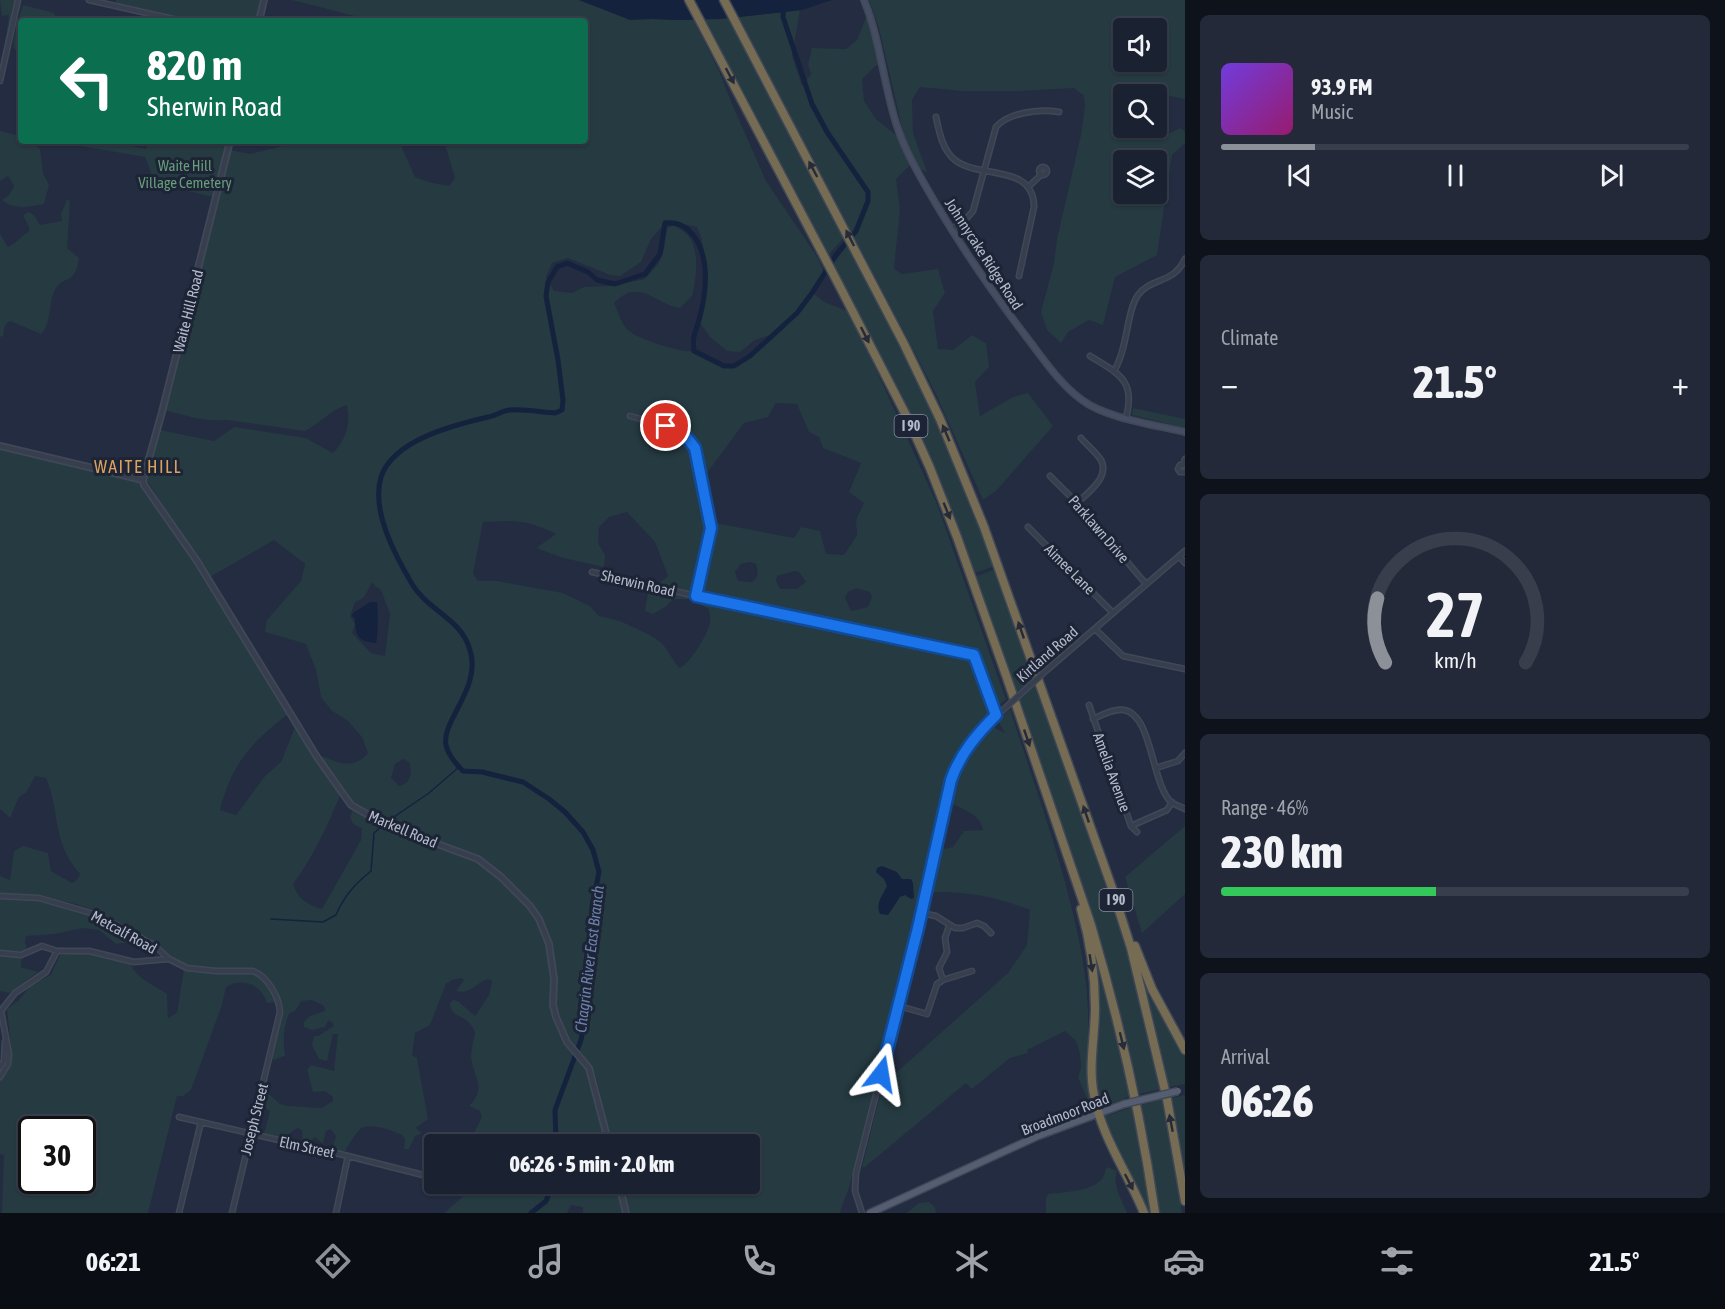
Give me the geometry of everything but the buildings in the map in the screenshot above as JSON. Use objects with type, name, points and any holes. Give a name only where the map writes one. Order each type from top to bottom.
[{"type":"highway","name":"I 90","points":[[689,0],[909,421],[957,537],[1091,925],[1138,1110],[1155,1213]]},
{"type":"highway","name":"I 90","points":[[724,0],[860,256],[940,419],[966,479],[1003,576],[1097,845],[1137,970],[1167,1099],[1185,1201]]},
{"type":"highway","points":[[1057,825],[1083,918],[1094,978],[1092,1080],[1099,1112],[1107,1136],[1144,1213]]},
{"type":"highway","points":[[1097,845],[1149,981],[1185,1050]]},
{"type":"main road","name":"Johnnycake Ridge Road","points":[[864,0],[875,29],[889,96],[902,139],[951,229],[999,302],[1053,372],[1082,401],[1112,415],[1185,432]]},
{"type":"main road","name":"Broadmoor Road","points":[[870,1213],[1027,1141],[1099,1112],[1182,1090]]},
{"type":"street","points":[[0,81],[18,0]]},
{"type":"street","points":[[88,0],[169,18]]},
{"type":"street","points":[[260,18],[264,0]]},
{"type":"street","points":[[951,229],[973,211],[993,133],[1000,122],[1017,115],[1059,112]]},
{"type":"street","points":[[936,117],[945,146],[953,159],[964,165],[1014,177],[1029,186],[1034,199],[1034,207],[1019,276]]},
{"type":"street","name":"Waite Hill Road","points":[[143,480],[229,144]]},
{"type":"street","points":[[1029,186],[1041,175]]},
{"type":"street","points":[[1114,371],[1123,352],[1139,294],[1148,286],[1175,274],[1185,259]]},
{"type":"street","points":[[1090,356],[1114,371],[1127,384],[1130,392],[1126,418]]},
{"type":"street","points":[[630,416],[666,426],[684,434],[695,448],[711,528],[696,596]]},
{"type":"street","points":[[1077,503],[1099,481],[1103,471],[1101,460],[1081,438]]},
{"type":"street","points":[[0,446],[143,480]]},
{"type":"street","points":[[1185,459],[1184,466],[1179,466],[1178,471],[1185,472]]},
{"type":"street","name":"Parklawn Drive","points":[[1050,476],[1077,503],[1146,584]]},
{"type":"street","name":"Markell Road","points":[[143,480],[144,485],[197,561],[336,787],[351,806],[383,824],[478,860],[509,884],[530,906],[539,919],[553,960],[553,1008],[567,1042],[589,1068],[606,1134]]},
{"type":"street","name":"Aimee Lane","points":[[1028,527],[1112,612]]},
{"type":"street","name":"Kirtland Road","points":[[862,1213],[855,1191],[856,1173],[922,913],[955,770],[961,757],[977,734],[996,715],[1185,550]]},
{"type":"street","points":[[1179,556],[1185,564]]},
{"type":"street","name":"Sherwin Road","points":[[592,572],[974,655],[996,715]]},
{"type":"street","points":[[1095,629],[1123,656],[1185,669]]},
{"type":"street","name":"Amelia Avenue","points":[[1089,705],[1131,826],[1167,810],[1172,802]]},
{"type":"street","points":[[1093,718],[1118,709],[1134,714],[1141,724],[1163,789],[1172,802],[1185,809]]},
{"type":"street","points":[[1156,768],[1178,761],[1185,753]]},
{"type":"street","points":[[1131,826],[1137,832]]},
{"type":"street","name":"Metcalf Road","points":[[0,896],[39,898],[98,915],[154,945],[168,959],[188,968],[258,973],[272,989],[279,1003],[278,1025]]},
{"type":"street","points":[[922,913],[936,916],[949,926],[963,928],[977,923],[991,933]]},
{"type":"street","points":[[943,980],[939,968],[947,952],[945,938],[949,926]]},
{"type":"street","points":[[0,953],[21,955],[42,946],[57,951],[89,951],[134,962],[168,959]]},
{"type":"street","points":[[0,1077],[8,1064],[1,1011],[15,993],[46,972],[57,951]]},
{"type":"street","points":[[898,1006],[927,1014],[935,988],[943,980],[972,971]]},
{"type":"street","name":"Joseph Street","points":[[232,1213],[278,1025]]},
{"type":"street","points":[[0,1067],[4,1060],[6,1036]]},
{"type":"street","name":"Elm Street","points":[[179,1117],[424,1175]]},
{"type":"street","points":[[179,1213],[201,1122]]},
{"type":"street","points":[[336,1213],[348,1156]]},
{"type":"street","points":[[621,1194],[626,1213]]},
{"type":"green space","points":[[0,0],[16,0],[7,49],[4,49],[9,15],[2,16]]},
{"type":"green space","points":[[116,0],[263,0],[258,18],[176,18],[115,4]]},
{"type":"green space","points":[[292,0],[579,0],[607,10],[635,16],[694,20],[719,71],[766,181],[818,258],[824,273],[813,293],[824,302],[850,312],[937,504],[1006,700],[997,706],[978,656],[965,651],[753,609],[973,656],[993,712],[967,742],[950,778],[923,900],[855,1175],[852,1176],[840,1213],[630,1213],[624,1194],[760,1194],[760,1134],[610,1134],[596,1077],[563,1029],[557,1006],[556,967],[551,944],[536,912],[518,889],[493,866],[464,852],[383,822],[353,804],[338,788],[319,755],[350,763],[362,759],[368,753],[362,737],[347,720],[332,711],[321,697],[316,670],[306,644],[265,632],[267,620],[301,581],[305,564],[274,540],[210,577],[147,481],[160,430],[214,441],[234,427],[306,438],[333,453],[346,431],[347,405],[305,431],[227,420],[203,419],[165,410],[230,150],[250,154],[291,144],[400,144],[415,177],[449,186],[455,178],[445,144],[588,144],[588,18],[362,18]],"holes":[[[675,222],[697,227],[701,238],[705,261],[699,321],[710,337],[727,351],[740,352],[755,340],[773,334],[738,364],[725,366],[694,351],[670,348],[649,341],[631,333],[621,320],[614,303],[632,292],[647,294],[680,308],[692,296],[696,255],[691,239],[674,225],[667,228],[664,250],[659,263],[645,279],[610,286],[584,287],[572,293],[554,291],[546,277],[552,263],[568,258],[610,275],[620,276],[641,262],[651,239],[665,223]],[[776,403],[797,404],[809,432],[819,437],[823,448],[861,463],[849,492],[864,503],[856,520],[857,535],[844,555],[826,554],[820,531],[801,527],[794,538],[715,523],[704,477],[744,423],[768,417]],[[627,512],[655,542],[668,576],[648,593],[645,611],[653,614],[673,599],[688,599],[709,609],[710,621],[705,635],[693,655],[679,668],[662,643],[650,635],[620,621],[599,616],[590,606],[563,593],[497,581],[478,581],[473,574],[483,522],[528,523],[556,534],[536,548],[563,558],[604,567],[605,555],[598,543],[599,527],[609,517]],[[750,562],[756,564],[756,578],[752,582],[738,581],[735,572],[741,564]],[[794,571],[799,572],[806,582],[797,589],[780,589],[776,581],[777,576]],[[372,582],[381,590],[390,614],[385,656],[371,653],[352,633],[355,624],[350,616],[355,602],[364,597]],[[856,588],[870,592],[872,597],[868,607],[851,611],[845,597],[848,592]],[[403,759],[409,762],[411,773],[409,780],[399,786],[391,778],[395,764]]]},
{"type":"green space","points":[[869,0],[1185,0],[1185,99],[1167,95],[1167,84],[1113,84],[1113,138],[1167,138],[1167,134],[1181,128],[1185,132],[1185,143],[1172,155],[1167,188],[1167,150],[1113,150],[1113,204],[1165,204],[1157,255],[1115,277],[1103,325],[1089,320],[1068,332],[1061,343],[1047,330],[1041,312],[1054,263],[1057,239],[1081,135],[1084,96],[1074,88],[962,91],[920,87],[912,100],[913,133],[927,172],[920,169],[904,136],[879,28]]},
{"type":"green space","points":[[23,5],[55,14],[55,18],[19,18]]},
{"type":"green space","points":[[800,10],[792,56],[802,86],[811,74],[808,64],[812,48],[846,49],[857,40],[867,15],[881,65],[875,66],[862,79],[864,101],[876,119],[897,136],[912,163],[896,179],[900,210],[894,269],[902,274],[938,269],[945,293],[933,311],[938,349],[953,350],[972,335],[986,343],[989,367],[975,382],[980,416],[1013,397],[1028,393],[1053,426],[996,491],[983,500],[936,394],[738,17]]},
{"type":"green space","points":[[700,13],[727,14],[733,24],[844,237],[828,256]]},
{"type":"green space","points":[[18,21],[18,51],[14,49]]},
{"type":"green space","points":[[0,131],[18,135],[18,144],[34,144],[40,149],[43,173],[49,185],[44,204],[27,207],[6,203],[2,200],[9,195],[14,186],[8,176],[0,181]]},
{"type":"green space","name":"Waite Hill Village Cemetery","points":[[80,144],[122,144],[146,149],[147,144],[225,144],[214,197],[149,182],[151,172],[145,157],[80,146]]},
{"type":"green space","points":[[67,199],[70,201],[67,248],[79,258],[75,273],[55,290],[47,325],[41,334],[10,321],[5,325],[3,336],[0,337],[0,234],[8,247],[29,232],[23,215],[29,212],[34,215],[40,225],[62,221],[61,214]]},
{"type":"green space","points":[[848,244],[935,417],[974,509],[994,564],[992,567],[978,572],[973,571],[927,453],[896,385],[833,264]]},
{"type":"green space","points":[[1133,408],[1185,419],[1185,428],[1132,415]]},
{"type":"green space","points":[[0,448],[140,481],[142,489],[203,574],[288,714],[263,735],[245,755],[230,779],[220,810],[236,815],[265,776],[281,762],[295,727],[340,796],[313,853],[293,884],[304,901],[322,909],[361,840],[362,828],[354,824],[350,816],[353,810],[386,828],[466,856],[484,866],[519,896],[535,916],[542,932],[550,955],[551,1011],[565,1044],[586,1068],[603,1133],[474,1134],[482,1117],[480,1111],[469,1106],[478,1088],[471,1057],[475,1032],[467,1021],[453,1012],[450,1003],[453,1000],[458,1001],[475,1016],[489,995],[492,981],[488,979],[461,992],[456,991],[464,980],[461,978],[446,984],[430,1025],[415,1033],[412,1055],[417,1058],[428,1119],[416,1128],[422,1133],[415,1136],[409,1149],[404,1149],[405,1139],[402,1135],[387,1129],[369,1126],[359,1130],[345,1151],[341,1152],[332,1149],[336,1136],[330,1129],[326,1131],[323,1144],[315,1137],[308,1143],[303,1143],[302,1130],[298,1128],[287,1138],[264,1134],[270,1111],[262,1106],[261,1100],[264,1092],[280,1104],[288,1106],[322,1108],[333,1101],[333,1097],[325,1091],[313,1092],[307,1070],[311,1065],[334,1071],[338,1034],[333,1034],[327,1061],[319,1059],[312,1045],[314,1036],[334,1026],[332,1022],[328,1021],[325,1027],[312,1030],[304,1027],[304,1022],[310,1016],[325,1011],[324,1006],[312,1000],[301,1001],[287,1019],[284,1034],[285,1056],[273,1060],[282,1010],[277,990],[259,970],[195,968],[174,960],[122,924],[99,912],[63,901],[0,893],[0,876],[10,880],[14,851],[23,846],[48,853],[51,871],[72,883],[80,874],[71,862],[60,839],[54,804],[46,778],[35,776],[26,793],[19,797],[10,818],[0,809]]},
{"type":"green space","points":[[996,571],[1034,678],[1016,695],[975,577]]},
{"type":"green space","points":[[1036,684],[1119,925],[1161,1089],[1139,1094],[1125,1031],[1091,911],[1018,700]]},
{"type":"green space","points":[[1010,709],[1064,878],[1080,947],[1087,997],[1090,1105],[1078,1078],[1081,1068],[1076,1041],[1065,1031],[1027,1050],[1028,1053],[1010,1058],[972,1089],[966,1083],[865,1167],[862,1167],[884,1079],[889,1079],[1008,973],[1027,945],[1030,910],[981,896],[930,892],[942,837],[944,849],[953,847],[964,831],[983,830],[975,816],[949,802],[955,779],[964,760],[976,743],[993,727],[1005,733],[998,721]]},
{"type":"green space","points":[[1185,826],[1185,894],[1142,933],[1125,877]]},
{"type":"green space","points":[[0,897],[44,902],[80,910],[110,923],[147,944],[143,948],[129,942],[116,944],[99,930],[82,928],[55,934],[26,936],[28,953],[21,960],[21,967],[38,972],[9,993],[0,991]]},
{"type":"green space","points":[[1089,934],[1101,970],[1131,1096],[1104,1106],[1096,1081],[1097,1012]]},
{"type":"green space","points":[[87,952],[131,965],[142,978],[167,994],[168,1018],[177,1013],[184,969],[213,973],[253,974],[265,982],[276,1002],[267,1003],[260,991],[251,984],[239,983],[226,987],[222,1005],[191,1090],[183,1096],[177,1096],[148,1213],[2,1213],[4,1155],[0,1154],[0,1070],[11,1048],[7,1009],[19,1000],[31,985],[51,975],[60,955]]},
{"type":"green space","points":[[1142,973],[1185,1056],[1185,1084],[1169,1087]]},
{"type":"green space","points":[[1185,1095],[1185,1175],[1171,1098]]},
{"type":"green space","points":[[1163,1099],[1182,1213],[1159,1213],[1141,1105]]},
{"type":"green space","points":[[1133,1107],[1151,1213],[1145,1213],[1103,1117]]},
{"type":"green space","points":[[1107,1167],[1117,1171],[1118,1193],[1127,1213],[1046,1213],[1048,1194],[1090,1187],[1101,1180]]},
{"type":"green space","points":[[466,1194],[619,1194],[624,1213],[583,1213],[583,1207],[571,1205],[567,1213],[444,1213]]},
{"type":"green space","points":[[929,1202],[935,1207],[936,1213],[907,1213],[919,1203]]},
{"type":"water","points":[[579,0],[832,0],[802,10],[721,19],[630,20]]},
{"type":"water","points":[[370,602],[377,602],[376,643],[359,637],[355,619],[352,616]]},
{"type":"water","points":[[882,866],[897,872],[902,879],[911,879],[913,883],[914,898],[911,899],[905,895],[900,897],[888,915],[880,914],[878,906],[887,886],[884,879],[876,872],[877,868]]},
{"type":"waterway","name":"Chagrin River East Branch","points":[[556,1134],[555,1110],[581,1040],[584,1024],[589,987],[592,907],[599,872],[593,850],[583,832],[565,812],[549,799],[523,782],[482,772],[463,771],[450,756],[446,736],[471,678],[470,650],[466,639],[452,622],[419,593],[399,560],[382,518],[379,504],[381,477],[388,464],[398,453],[426,436],[442,430],[509,410],[555,413],[562,410],[558,360],[546,296],[548,282],[557,267],[567,263],[588,272],[597,280],[615,284],[645,274],[660,254],[665,223],[677,224],[687,229],[699,244],[703,254],[705,288],[694,338],[694,351],[724,366],[734,366],[750,356],[797,313],[836,255],[856,231],[868,201],[868,192],[827,132],[812,104],[783,17],[784,0]]},
{"type":"waterway","points":[[385,823],[429,793],[459,767]]},
{"type":"waterway","points":[[271,919],[323,922],[336,915],[350,891],[371,871],[374,833],[382,826]]},
{"type":"waterway","name":"Chagrin River East Branch","points":[[531,1213],[546,1201],[549,1194]]},
{"type":"district","name":"WAITE HILL","points":[[138,466]]},
{"type":"route","points":[[666,426],[684,434],[695,448],[711,528],[696,596],[974,655],[996,715],[977,734],[961,757],[951,780],[918,928],[881,1074]]}]
